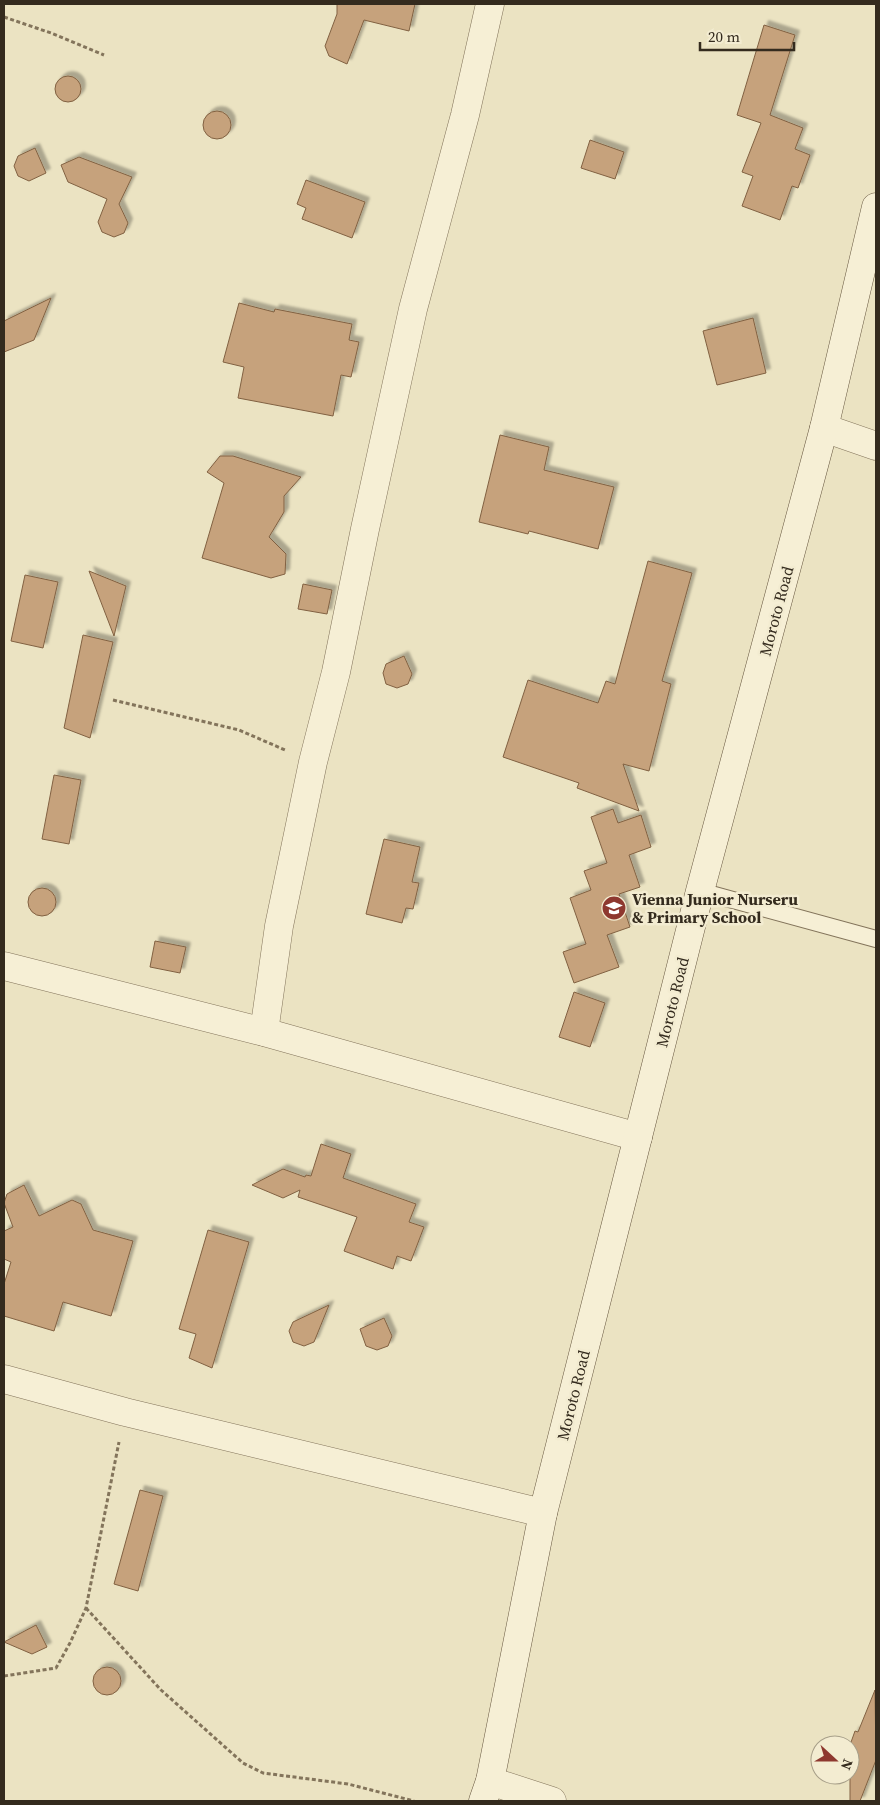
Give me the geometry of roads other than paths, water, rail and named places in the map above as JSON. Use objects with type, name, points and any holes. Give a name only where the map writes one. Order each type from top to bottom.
[{"type":"street","points":[[264,1032],[279,926],[313,762],[336,672],[364,529],[413,309],[465,115],[490,4]]},
{"type":"street","name":"Moroto Road","points":[[486,1791],[543,1513],[700,891],[824,428],[876,207]]},
{"type":"street","points":[[824,428],[876,446]]},
{"type":"street","points":[[4,966],[264,1032],[638,1137]]},
{"type":"street","points":[[4,1379],[125,1412],[543,1513]]},
{"type":"street","points":[[486,1791],[552,1801]]},
{"type":"lane","points":[[700,891],[876,939]]},
{"type":"place","name":"Vienna Junior Nurseru & Primary School","points":[[614,908]]}]
